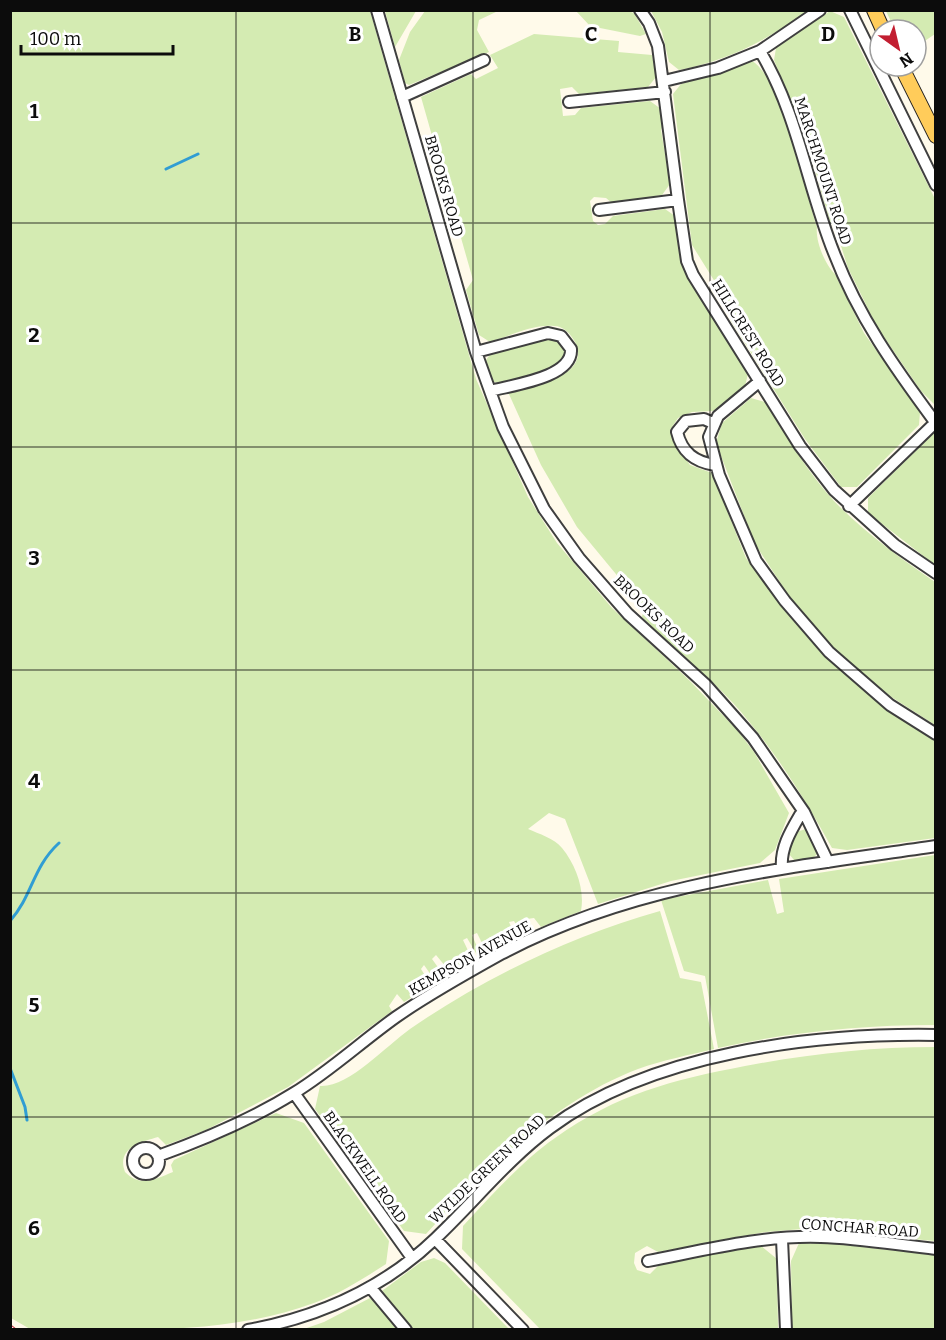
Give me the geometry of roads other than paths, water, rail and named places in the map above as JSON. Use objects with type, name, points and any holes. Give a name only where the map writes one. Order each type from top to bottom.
[{"type":"main road","points":[[907,78],[936,136]]},
{"type":"street","name":"BROOKS ROAD","points":[[378,10],[477,352],[507,436],[561,534],[628,614],[682,662],[729,710],[764,753],[804,812],[828,862]]},
{"type":"street","name":"HILLCREST ROAD","points":[[640,10],[649,23],[658,46],[687,261],[693,275],[800,446],[849,506],[895,545],[936,573]]},
{"type":"street","points":[[569,102],[664,86],[718,68],[760,51],[820,10]]},
{"type":"street","points":[[850,10],[936,184]]},
{"type":"street","name":"MARCHMOUNT ROAD","points":[[760,51],[782,92],[800,143],[814,198],[848,289],[873,336],[935,422]]},
{"type":"street","points":[[402,97],[484,60]]},
{"type":"street","points":[[599,210],[678,200]]},
{"type":"street","points":[[477,352],[548,333],[561,336],[571,350],[569,361],[560,371],[490,391]]},
{"type":"street","points":[[760,381],[713,423],[709,437],[715,465],[756,561],[785,601],[829,652],[858,680],[890,705],[936,734]]},
{"type":"street","points":[[713,423],[704,419],[686,421],[677,432],[692,459],[698,463],[715,465]]},
{"type":"street","points":[[849,506],[935,422]]},
{"type":"street","points":[[782,869],[781,858],[786,844],[800,815],[804,812]]},
{"type":"street","name":"KEMPSON AVENUE","points":[[158,1156],[229,1129],[294,1093],[425,998],[504,953],[596,913],[658,893],[782,869],[936,846]]},
{"type":"street","name":"WYLDE GREEN ROAD","points":[[248,1329],[325,1310],[370,1287],[435,1239],[549,1128],[588,1103],[640,1078],[687,1064],[789,1043],[877,1034],[936,1035]]},
{"type":"street","name":"BLACKWELL ROAD","points":[[294,1093],[412,1258]]},
{"type":"street","name":"CONCHAR ROAD","points":[[648,1261],[749,1241],[821,1237],[936,1249]]},
{"type":"street","points":[[435,1239],[524,1329]]},
{"type":"street","name":"CONCHAR ROAD","points":[[782,1239],[786,1329]]},
{"type":"street","points":[[370,1287],[406,1329]]},
{"type":"waterway","points":[[166,169],[198,154]]},
{"type":"waterway","points":[[10,921],[24,901],[43,862],[59,843]]},
{"type":"waterway","points":[[10,1068],[25,1107],[27,1120]]},
{"type":"railway","points":[[10,1327],[14,1330]]}]
